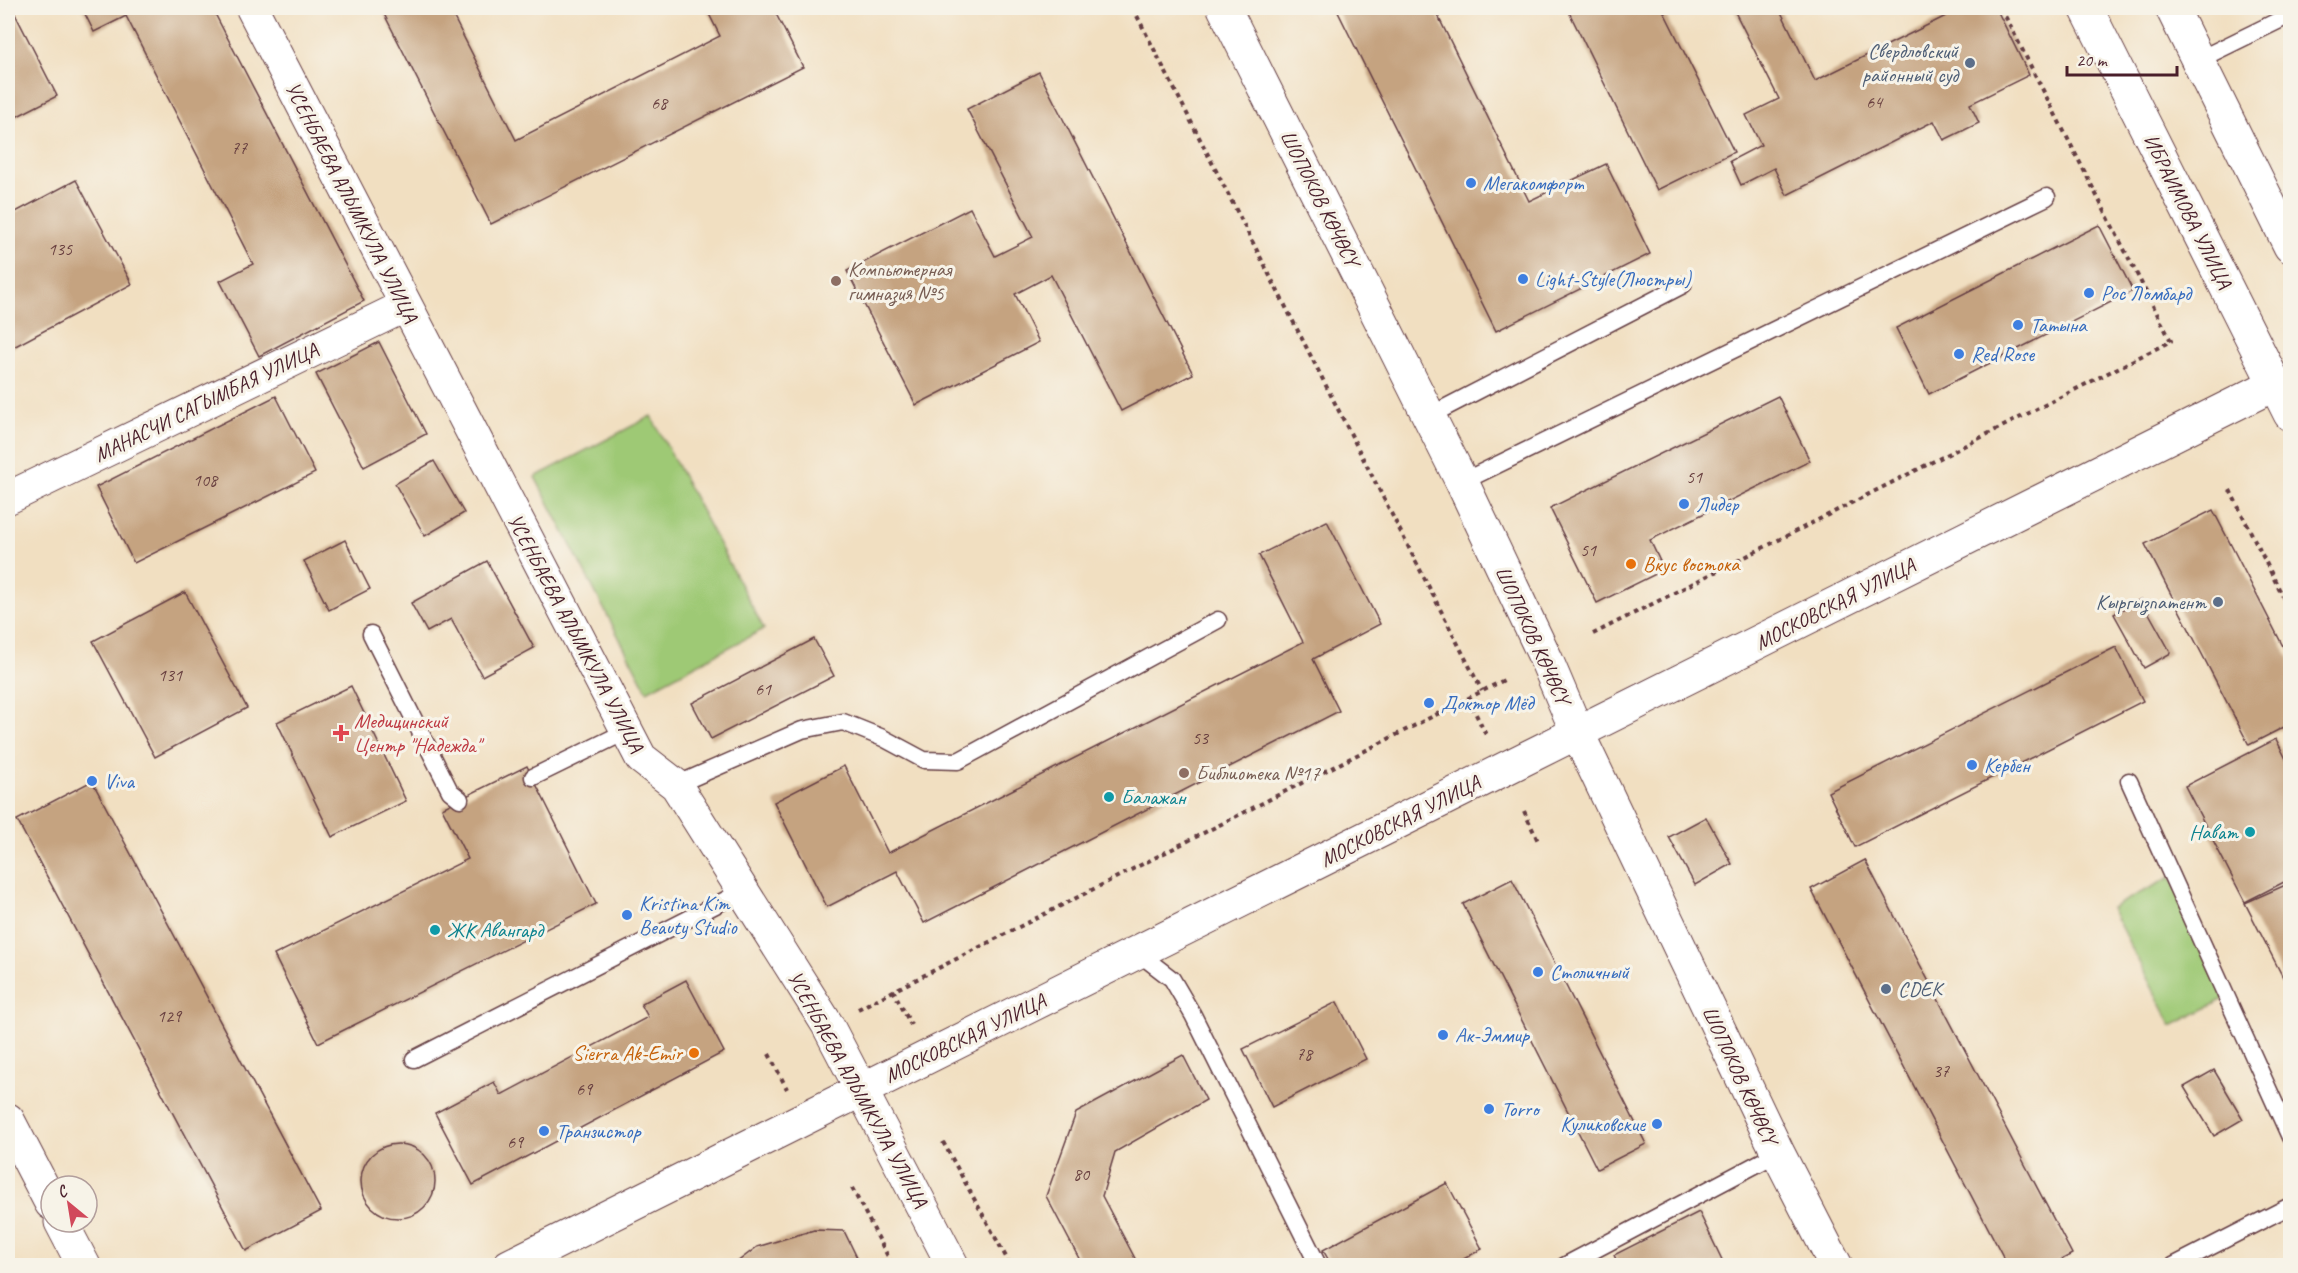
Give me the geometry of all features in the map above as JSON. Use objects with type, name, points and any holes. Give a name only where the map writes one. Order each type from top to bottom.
[{"type":"main road","name":"ШОПОКОВ КӨЧӨСҮ","points":[[1224,8],[1462,483],[1541,648],[1577,732],[1778,1153],[1836,1266]]},
{"type":"main road","name":"ИБРАИМОВА УЛИЦА","points":[[2086,8],[2283,380],[2290,414]]},
{"type":"main road","points":[[2172,8],[2290,246]]},
{"type":"main road","name":"МОСКОВСКАЯ УЛИЦА","points":[[509,1266],[2283,380]]},
{"type":"main road","points":[[8,1120],[39,1180]]},
{"type":"main road","points":[[67,1234],[84,1266]]},
{"type":"street","name":"УСЕНБАЕВА АЛЫМКУЛА УЛИЦА","points":[[252,8],[641,758],[676,784],[827,1024],[953,1266]]},
{"type":"street","name":"МАНАСЧИ САГЫМБАЯ УЛИЦА","points":[[8,498],[405,306]]},
{"type":"lane","points":[[2198,60],[2290,15]]},
{"type":"lane","points":[[1462,483],[2047,197]]},
{"type":"lane","points":[[1429,416],[1683,285]]},
{"type":"lane","points":[[676,784],[802,730],[843,723],[883,738],[924,760],[958,760],[1218,620]]},
{"type":"lane","points":[[371,634],[450,791],[460,799]]},
{"type":"lane","points":[[533,777],[627,731]]},
{"type":"lane","points":[[2130,781],[2290,1137]]},
{"type":"lane","points":[[414,1059],[743,891]]},
{"type":"lane","points":[[1137,952],[1172,980],[1188,1006],[1317,1263]]},
{"type":"lane","points":[[1564,1266],[1778,1153]]},
{"type":"lane","points":[[2173,1266],[2290,1206]]},
{"type":"path","points":[[1132,8],[1482,691]]},
{"type":"path","points":[[1593,634],[2171,341],[2001,8]]},
{"type":"path","points":[[2230,490],[2290,611]]},
{"type":"path","points":[[857,1009],[1504,680]]},
{"type":"path","points":[[1468,698],[1487,737]]},
{"type":"path","points":[[1524,812],[1538,841]]},
{"type":"path","points":[[893,990],[911,1025]]},
{"type":"path","points":[[769,1054],[790,1095]]},
{"type":"path","points":[[943,1142],[1011,1266]]},
{"type":"path","points":[[852,1188],[893,1266]]},
{"type":"green space","points":[[651,416],[764,629],[647,691],[535,477]]},
{"type":"green space","points":[[2171,877],[2232,995],[2172,1026],[2111,908]]},
{"type":"building","points":[[8,8],[12,8],[57,96],[8,121]]},
{"type":"building","points":[[82,8],[212,8],[364,301],[259,356],[220,281],[253,264],[126,16],[94,32]]},
{"type":"building","points":[[381,8],[449,8],[516,140],[720,36],[706,8],[773,8],[803,67],[491,224]]},
{"type":"building","name":"Мегакомфорт","points":[[1336,8],[1455,8],[1438,16],[1529,201],[1606,164],[1650,254],[1496,331]]},
{"type":"building","points":[[1567,8],[1662,8],[1734,152],[1657,190]]},
{"type":"building","points":[[1733,8],[1779,8],[1815,81],[1962,8],[1996,8],[2029,75],[1970,104],[1979,123],[1944,140],[1934,121],[1787,195],[1774,168],[1741,185],[1730,161],[1761,145],[1746,115],[1779,99]]},
{"type":"building","points":[[1039,72],[1193,374],[1121,411],[1051,275],[1015,294],[1039,342],[916,405],[847,271],[970,208],[995,256],[1033,237],[967,109]]},
{"type":"building","points":[[76,180],[132,284],[8,350],[8,205],[12,214]]},
{"type":"building","points":[[2099,225],[2133,291],[1929,394],[1896,328]]},
{"type":"building","points":[[379,342],[426,434],[364,467],[316,374]]},
{"type":"building","points":[[276,396],[315,473],[134,563],[96,487]]},
{"type":"building","points":[[1778,396],[1810,461],[1650,540],[1664,570],[1597,603],[1550,508]]},
{"type":"building","points":[[434,461],[464,513],[425,536],[395,484]]},
{"type":"building","name":"Кыргызпатент","points":[[2213,510],[2290,660],[2290,724],[2249,745],[2145,544]]},
{"type":"building","points":[[1327,521],[1380,624],[1313,659],[1339,711],[924,923],[897,871],[827,907],[774,802],[844,766],[888,853],[1303,642],[1259,555]]},
{"type":"building","points":[[345,540],[370,589],[329,610],[304,561]]},
{"type":"building","points":[[487,561],[534,648],[482,676],[451,619],[427,632],[411,603]]},
{"type":"building","points":[[185,592],[247,708],[155,757],[93,641]]},
{"type":"building","points":[[2141,599],[2171,653],[2144,668],[2114,614]]},
{"type":"building","points":[[814,639],[834,676],[711,739],[692,703]]},
{"type":"building","points":[[2116,647],[2143,701],[1855,847],[1828,792]]},
{"type":"building","points":[[351,686],[406,801],[332,837],[277,722]]},
{"type":"building","name":"Нават","points":[[2276,739],[2290,767],[2290,879],[2245,902],[2185,786]]},
{"type":"building","name":"ЖК Авангард","points":[[527,766],[596,904],[318,1043],[274,955],[468,859],[442,808]]},
{"type":"building","points":[[92,781],[321,1211],[246,1251],[17,820]]},
{"type":"building","points":[[1706,817],[1732,864],[1695,885],[1669,837]]},
{"type":"building","points":[[1865,860],[2072,1254],[2050,1266],[2008,1266],[1811,889]]},
{"type":"building","points":[[1512,879],[1646,1144],[1597,1169],[1463,904]]},
{"type":"building","points":[[2290,883],[2290,991],[2245,903]]},
{"type":"building","points":[[686,980],[724,1052],[473,1185],[435,1113],[494,1082],[501,1095],[648,1017],[641,1004]]},
{"type":"building","points":[[1337,1002],[1366,1059],[1272,1107],[1243,1049]]},
{"type":"building","points":[[1183,1055],[1206,1100],[1115,1152],[1102,1196],[1139,1266],[1083,1266],[1046,1196],[1076,1113]]},
{"type":"building","points":[[2214,1070],[2243,1119],[2214,1136],[2184,1087]]},
{"type":"building","points":[[398,1144],[419,1150],[429,1160],[435,1181],[429,1202],[419,1212],[398,1218],[377,1212],[367,1202],[361,1181],[367,1160],[377,1150]]},
{"type":"building","points":[[1447,1183],[1482,1249],[1451,1266],[1332,1266],[1323,1250]]},
{"type":"building","points":[[1699,1212],[1725,1266],[1619,1266],[1614,1255]]},
{"type":"building","points":[[814,1230],[844,1231],[861,1266],[732,1266],[757,1247]]},
{"type":"place","name":"Свердловский районный суд","points":[[1970,63]]},
{"type":"place","name":"Мегакомфорт","points":[[1471,183]]},
{"type":"place","name":"Light-Style(Люстры)","points":[[1523,279]]},
{"type":"place","name":"Компьютерная гимназия №5","points":[[836,281]]},
{"type":"place","name":"Рос Ломбард","points":[[2089,293]]},
{"type":"place","name":"Татына","points":[[2018,325]]},
{"type":"place","name":"Red Rose","points":[[1959,354]]},
{"type":"place","name":"Лидер","points":[[1684,504]]},
{"type":"place","name":"Вкус востока","points":[[1631,564]]},
{"type":"place","name":"Кыргызпатент","points":[[2218,602]]},
{"type":"place","name":"Доктор Мёд","points":[[1429,703]]},
{"type":"place","name":"Медицинский Центр \"Надежда\"","points":[[341,733]]},
{"type":"place","name":"Кербен","points":[[1972,765]]},
{"type":"place","name":"Библиотека №17","points":[[1184,773]]},
{"type":"place","name":"Viva","points":[[92,781]]},
{"type":"place","name":"Балажан","points":[[1109,797]]},
{"type":"place","name":"Нават","points":[[2250,832]]},
{"type":"place","name":"Kristina Kim Beauty Studio","points":[[627,915]]},
{"type":"place","name":"ЖК Авангард","points":[[435,930]]},
{"type":"place","name":"Столичный","points":[[1538,972]]},
{"type":"place","name":"CDEK","points":[[1886,989]]},
{"type":"place","name":"Ак-Эммир","points":[[1443,1035]]},
{"type":"place","name":"Sierra Ak-Emir","points":[[694,1053]]},
{"type":"place","name":"Torro","points":[[1489,1109]]},
{"type":"place","name":"Куликовские","points":[[1657,1124]]},
{"type":"place","name":"Транзистор","points":[[544,1131]]}]
